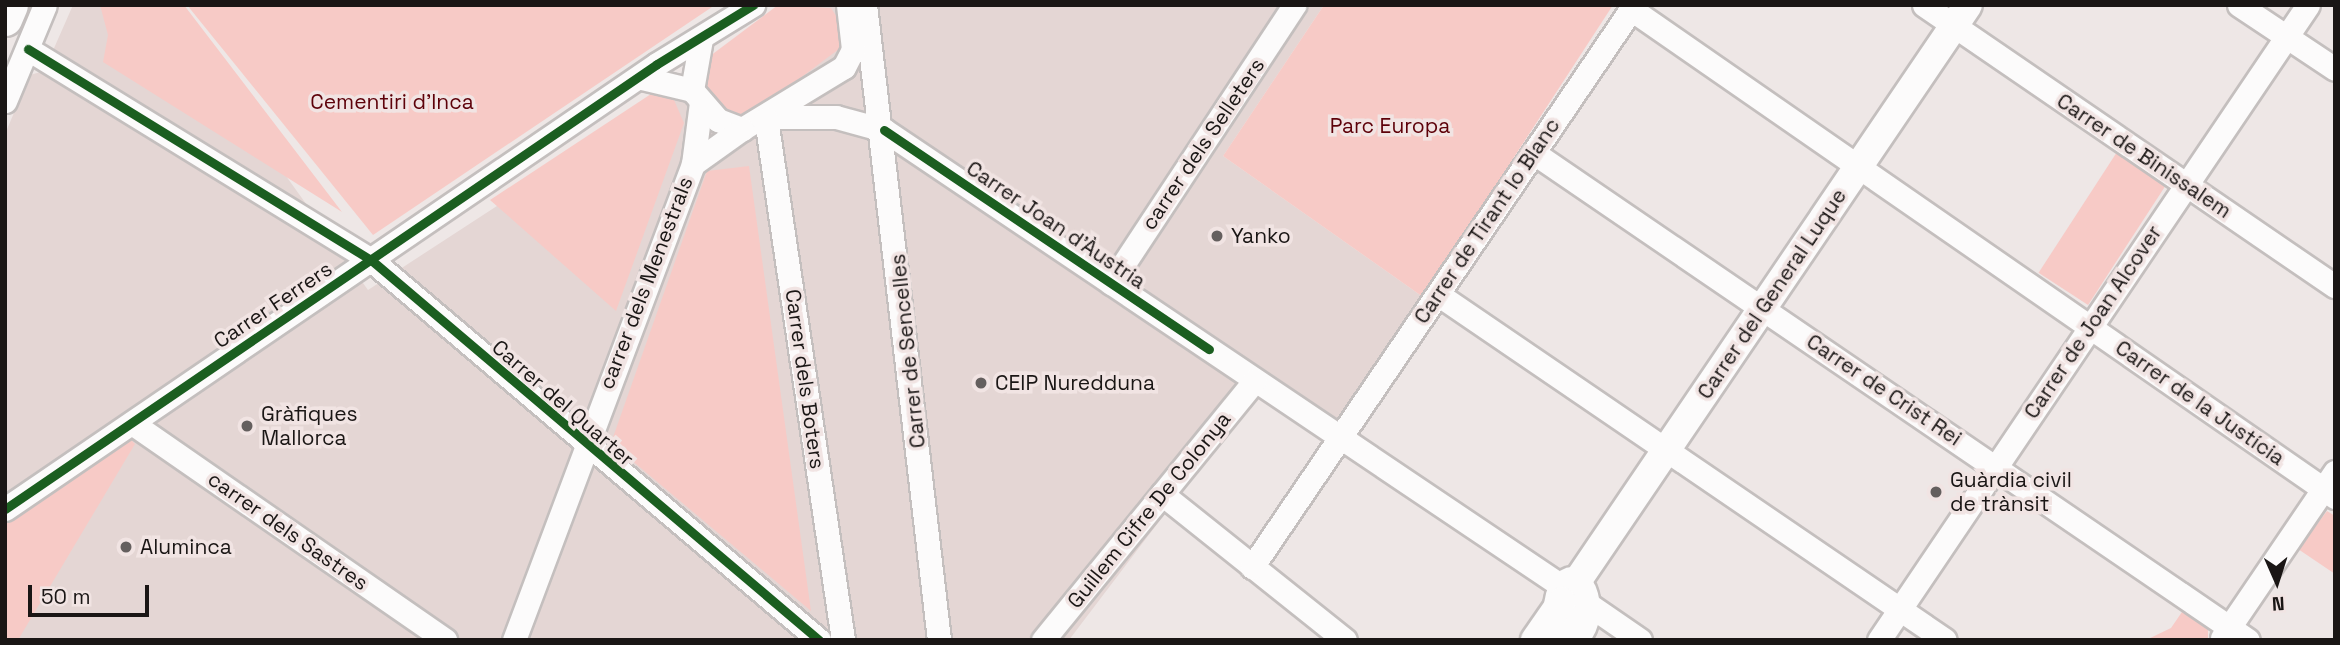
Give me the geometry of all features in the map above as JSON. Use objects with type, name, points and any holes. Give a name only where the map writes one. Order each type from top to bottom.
[{"type":"highway","points":[[5,19],[11,5]]},
{"type":"main road","name":"Carrer del General Luque","points":[[1535,640],[1961,15]]},
{"type":"street","points":[[5,101],[45,5]]},
{"type":"street","name":"Carrer Ferrers","points":[[5,509],[370,259],[753,5]]},
{"type":"street","name":"carrer dels Selleters","points":[[1111,283],[1294,5]]},
{"type":"street","name":"Carrer de Binissalem","points":[[1924,5],[1961,15],[2186,186],[2335,286]]},
{"type":"street","points":[[2239,5],[2335,69]]},
{"type":"street","points":[[2259,5],[2286,37]]},
{"type":"street","name":"Carrer de Joan Alcover","points":[[1879,640],[2308,5]]},
{"type":"street","name":"Carrer de Tirant lo Blanc","points":[[1252,567],[1633,7]]},
{"type":"street","name":"Carrer de la Justícia","points":[[1633,7],[2090,327],[2331,486]]},
{"type":"street","points":[[769,118],[844,67],[854,11]]},
{"type":"street","name":"Carrer de Sencelles","points":[[854,11],[874,62],[884,130],[939,640]]},
{"type":"street","name":"carrer dels Menestrals","points":[[514,640],[584,445],[693,164],[701,39]]},
{"type":"street","name":"Carrer del Quarter","points":[[28,49],[370,259],[584,445],[819,640]]},
{"type":"street","points":[[642,78],[696,96],[718,120],[742,129]]},
{"type":"street","name":"Carrer Joan d'Àustria","points":[[769,118],[836,117],[884,130],[1640,640]]},
{"type":"street","name":"carrer dels Menestrals","points":[[693,164],[742,129],[769,118]]},
{"type":"street","name":"Carrer dels Boters","points":[[769,118],[842,640]]},
{"type":"street","name":"Carrer de Crist Rei","points":[[1534,153],[1996,466],[2233,636]]},
{"type":"street","points":[[1439,295],[1945,640]]},
{"type":"street","name":"Guillem Cifre De Colonya","points":[[1043,640],[1255,380]]},
{"type":"street","name":"carrer dels Sastres","points":[[132,423],[445,640]]},
{"type":"street","points":[[2233,636],[2331,486]]},
{"type":"street","points":[[1162,494],[1345,640]]},
{"type":"shaded area","points":[[73,5],[163,5],[368,290],[805,5],[1324,5],[1223,156],[1423,297],[1339,420],[1271,374],[1069,640],[5,640],[5,134],[30,75],[44,71]]},
{"type":"green space","points":[[100,5],[184,5],[342,212],[103,62],[108,35]]},
{"type":"green space","name":"Cementiri d'Inca","points":[[187,5],[715,5],[373,235]]},
{"type":"green space","points":[[778,5],[831,8],[840,22],[839,49],[759,109],[742,115],[723,107],[706,90],[710,56]]},
{"type":"green space","name":"Parc Europa","points":[[1324,5],[1613,5],[1423,297],[1223,156]]},
{"type":"green space","points":[[654,92],[671,93],[684,123],[616,311],[490,200]]},
{"type":"green space","points":[[2117,152],[2166,184],[2088,305],[2039,273]]},
{"type":"green space","points":[[749,166],[811,611],[611,443],[707,171]]},
{"type":"green space","points":[[129,438],[135,444],[18,640],[5,640],[5,522]]},
{"type":"green space","points":[[2327,511],[2335,516],[2335,574],[2298,549]]},
{"type":"green space","points":[[2184,609],[2208,627],[2208,640],[2146,640],[2171,628]]},
{"type":"cycle path","points":[[5,509],[657,64],[753,5]]},
{"type":"cycle path","points":[[28,49],[370,259],[819,640]]},
{"type":"cycle path","points":[[884,130],[1209,349]]},
{"type":"place","name":"Yanko","points":[[1217,236]]},
{"type":"place","name":"CEIP Nuredduna","points":[[981,383]]},
{"type":"place","name":"Gràfiques Mallorca","points":[[247,426]]},
{"type":"place","name":"Guàrdia civil de trànsit","points":[[1936,492]]},
{"type":"place","name":"Aluminca","points":[[126,547]]}]
